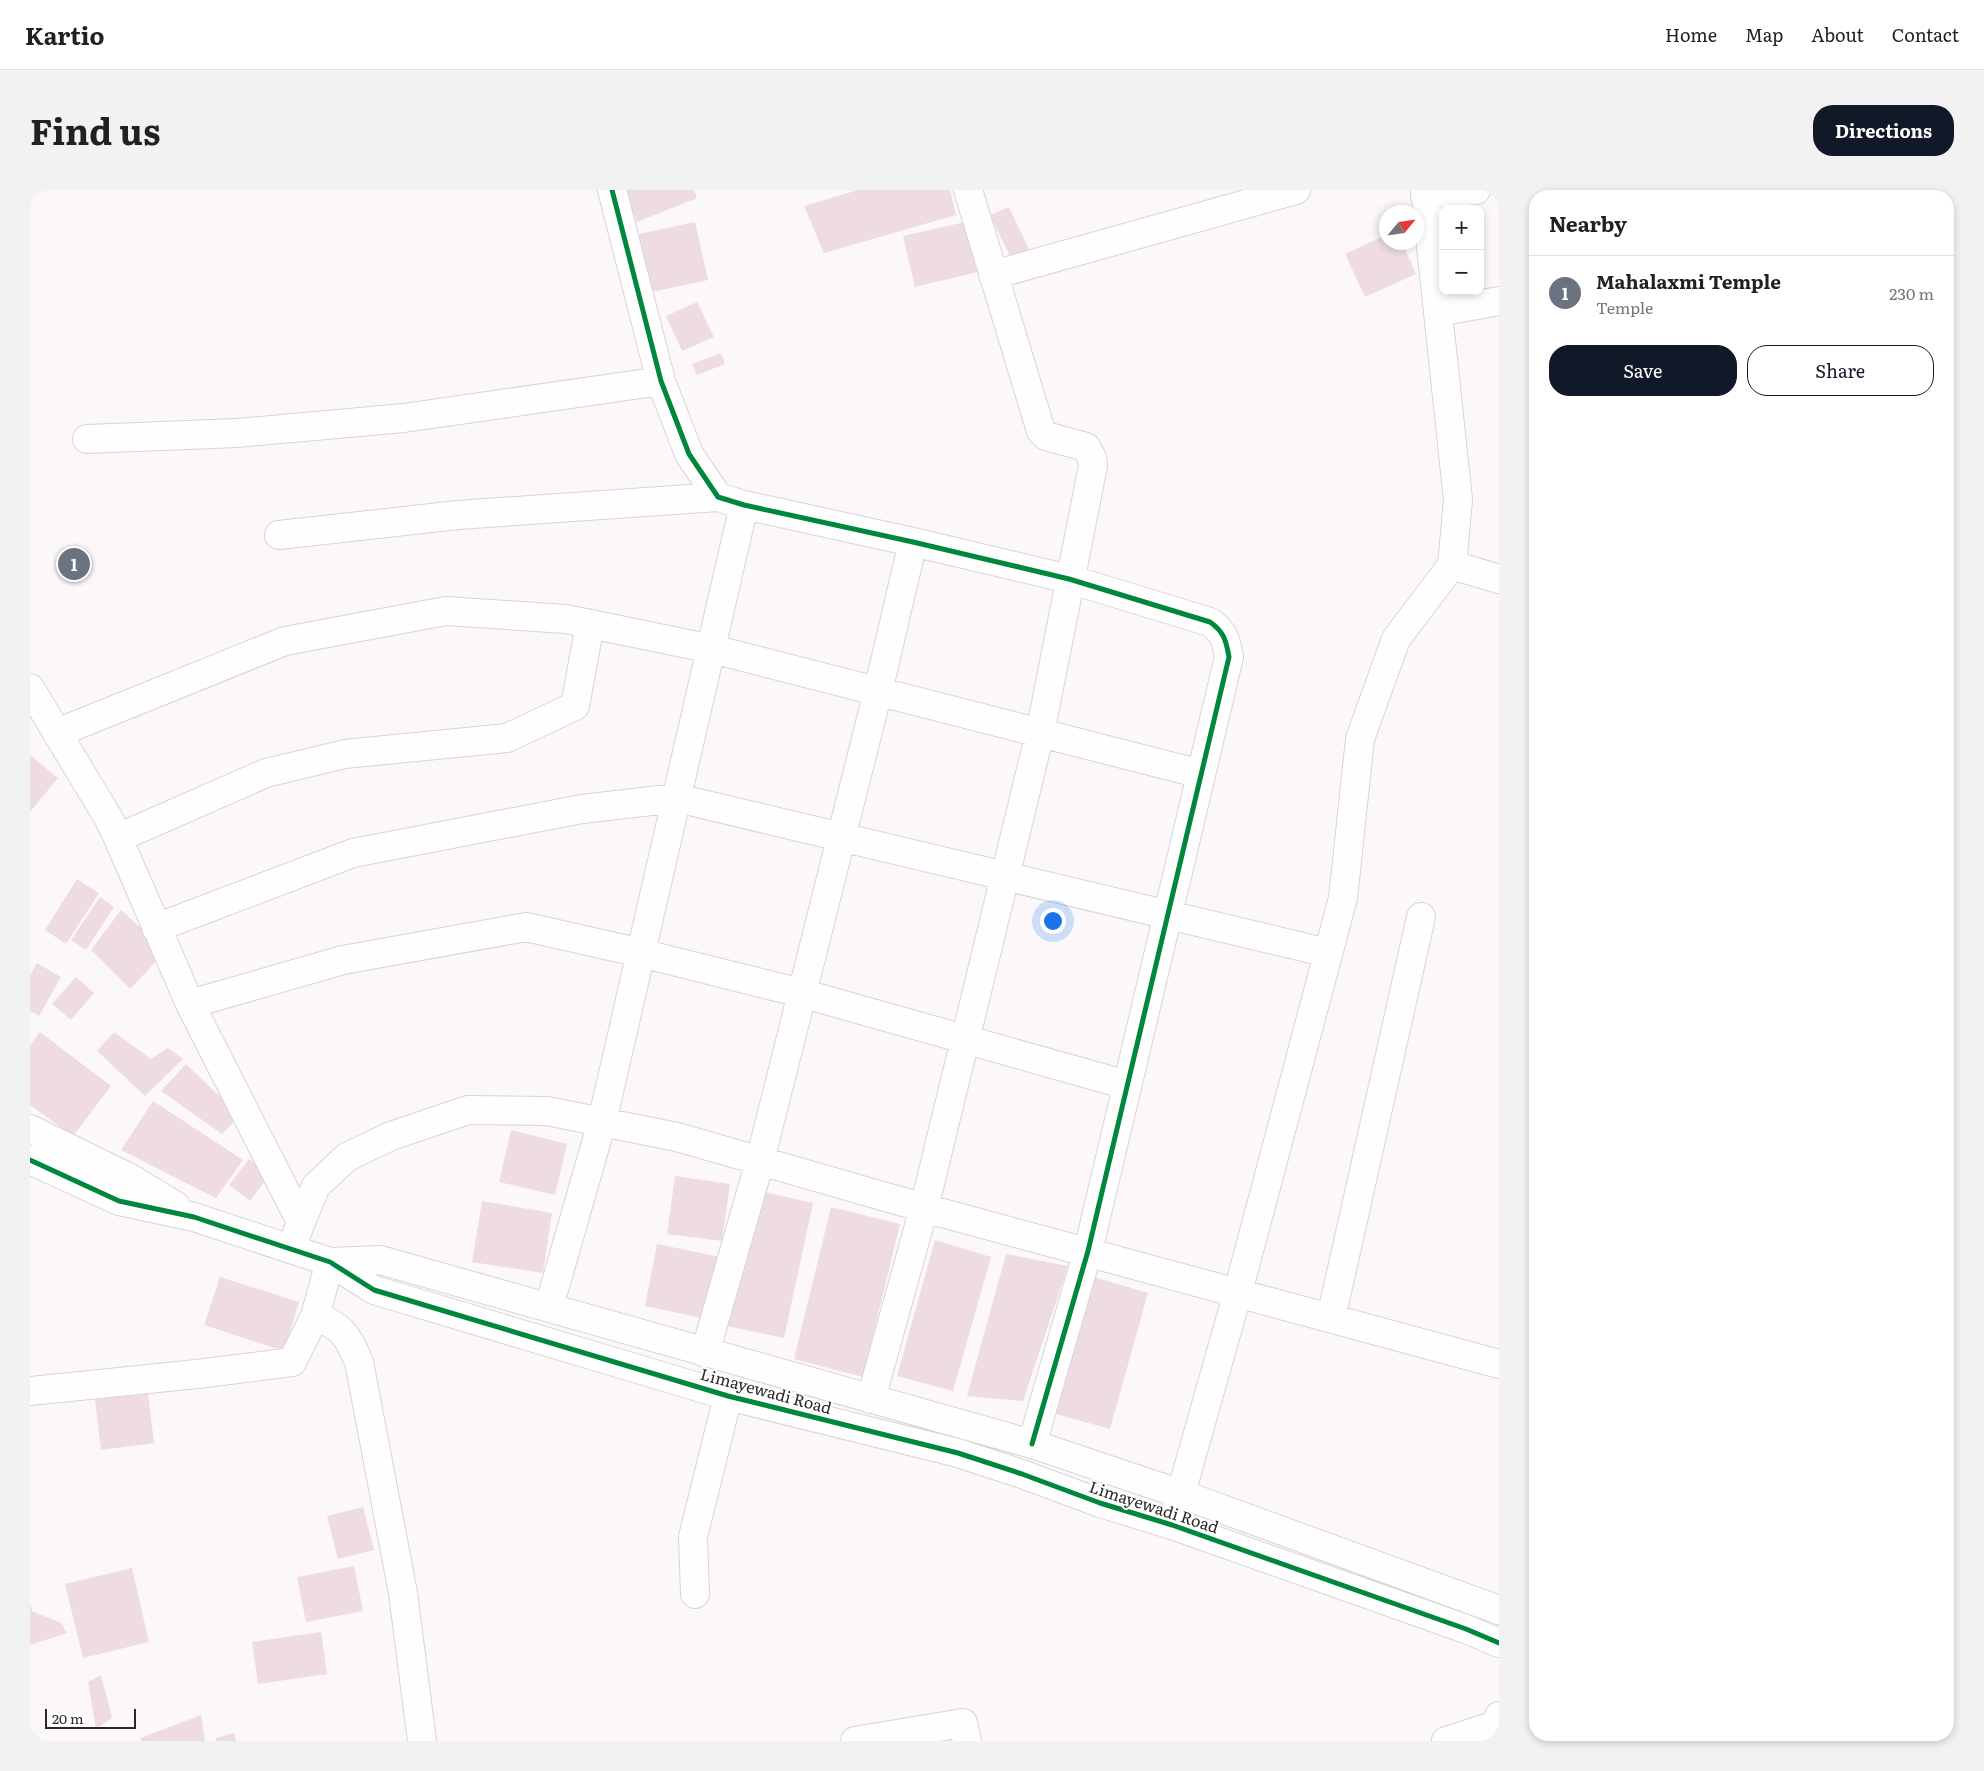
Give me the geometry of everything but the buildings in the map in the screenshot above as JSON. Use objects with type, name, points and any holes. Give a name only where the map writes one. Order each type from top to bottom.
[{"type":"street","points":[[612,190],[662,381],[689,454],[718,497]]},
{"type":"street","points":[[871,1399],[924,1208],[1040,733],[1091,475],[1092,458],[1086,447],[1046,436],[1040,431],[968,190]]},
{"type":"street","points":[[993,275],[1296,190]]},
{"type":"street","points":[[1172,1525],[1238,1292],[1343,898],[1360,739],[1396,639],[1452,565],[1458,500],[1425,192],[1476,190]]},
{"type":"street","points":[[1438,312],[1499,301]]},
{"type":"street","points":[[87,439],[237,432],[404,418],[662,381]]},
{"type":"street","points":[[279,534],[458,515],[718,497],[744,505],[1069,579],[1210,622],[1220,629],[1227,642],[1229,657],[1088,1251],[1032,1444]]},
{"type":"street","points":[[549,1307],[602,1122],[744,505]]},
{"type":"street","points":[[705,1353],[760,1161],[878,691],[912,542]]},
{"type":"street","points":[[1452,565],[1499,579]]},
{"type":"street","points":[[57,733],[285,641],[446,611],[566,619],[712,649],[1201,774]]},
{"type":"street","points":[[118,838],[266,773],[345,754],[507,738],[575,706],[590,624]]},
{"type":"street","points":[[30,688],[109,819],[190,1004],[300,1222]]},
{"type":"street","points":[[156,928],[353,853],[582,809],[677,798],[1328,954]]},
{"type":"street","points":[[1331,1318],[1421,917]]},
{"type":"street","points":[[190,1004],[343,960],[526,927],[641,953],[801,994],[1127,1085]]},
{"type":"street","points":[[293,1249],[300,1222],[316,1186],[347,1158],[391,1136],[468,1110],[546,1111],[677,1138],[924,1208],[1499,1364]]},
{"type":"street","name":"Limayewadi Road","points":[[30,1129],[130,1178],[194,1217]]},
{"type":"street","name":"Limayewadi Road","points":[[30,1160],[119,1201],[194,1217],[330,1262],[374,1290],[728,1396],[958,1453],[1100,1503],[1172,1525],[1466,1629],[1499,1643]]},
{"type":"street","name":"Limayewadi Road","points":[[330,1262],[380,1260],[1032,1444],[1181,1494],[1499,1610]]},
{"type":"street","points":[[30,1390],[196,1374],[292,1362],[315,1316],[330,1262]]},
{"type":"street","points":[[315,1316],[340,1328],[350,1341],[359,1362],[403,1593],[422,1741]]},
{"type":"street","points":[[695,1594],[693,1537],[728,1396]]},
{"type":"street","points":[[855,1741],[963,1722],[967,1741]]},
{"type":"street","points":[[1446,1741],[1495,1727]]},
{"type":"cycle path","points":[[612,190],[661,381],[689,454],[718,497],[744,505],[1069,579],[1210,622],[1218,629],[1225,641],[1229,657],[1088,1251],[1032,1444]]},
{"type":"cycle path","points":[[30,1160],[119,1201],[194,1217],[330,1262],[374,1290],[728,1396],[958,1453],[1100,1503],[1172,1525],[1466,1629],[1499,1643]]},
{"type":"place","name":"Mahalaxmi Temple","points":[[74,564]]}]
